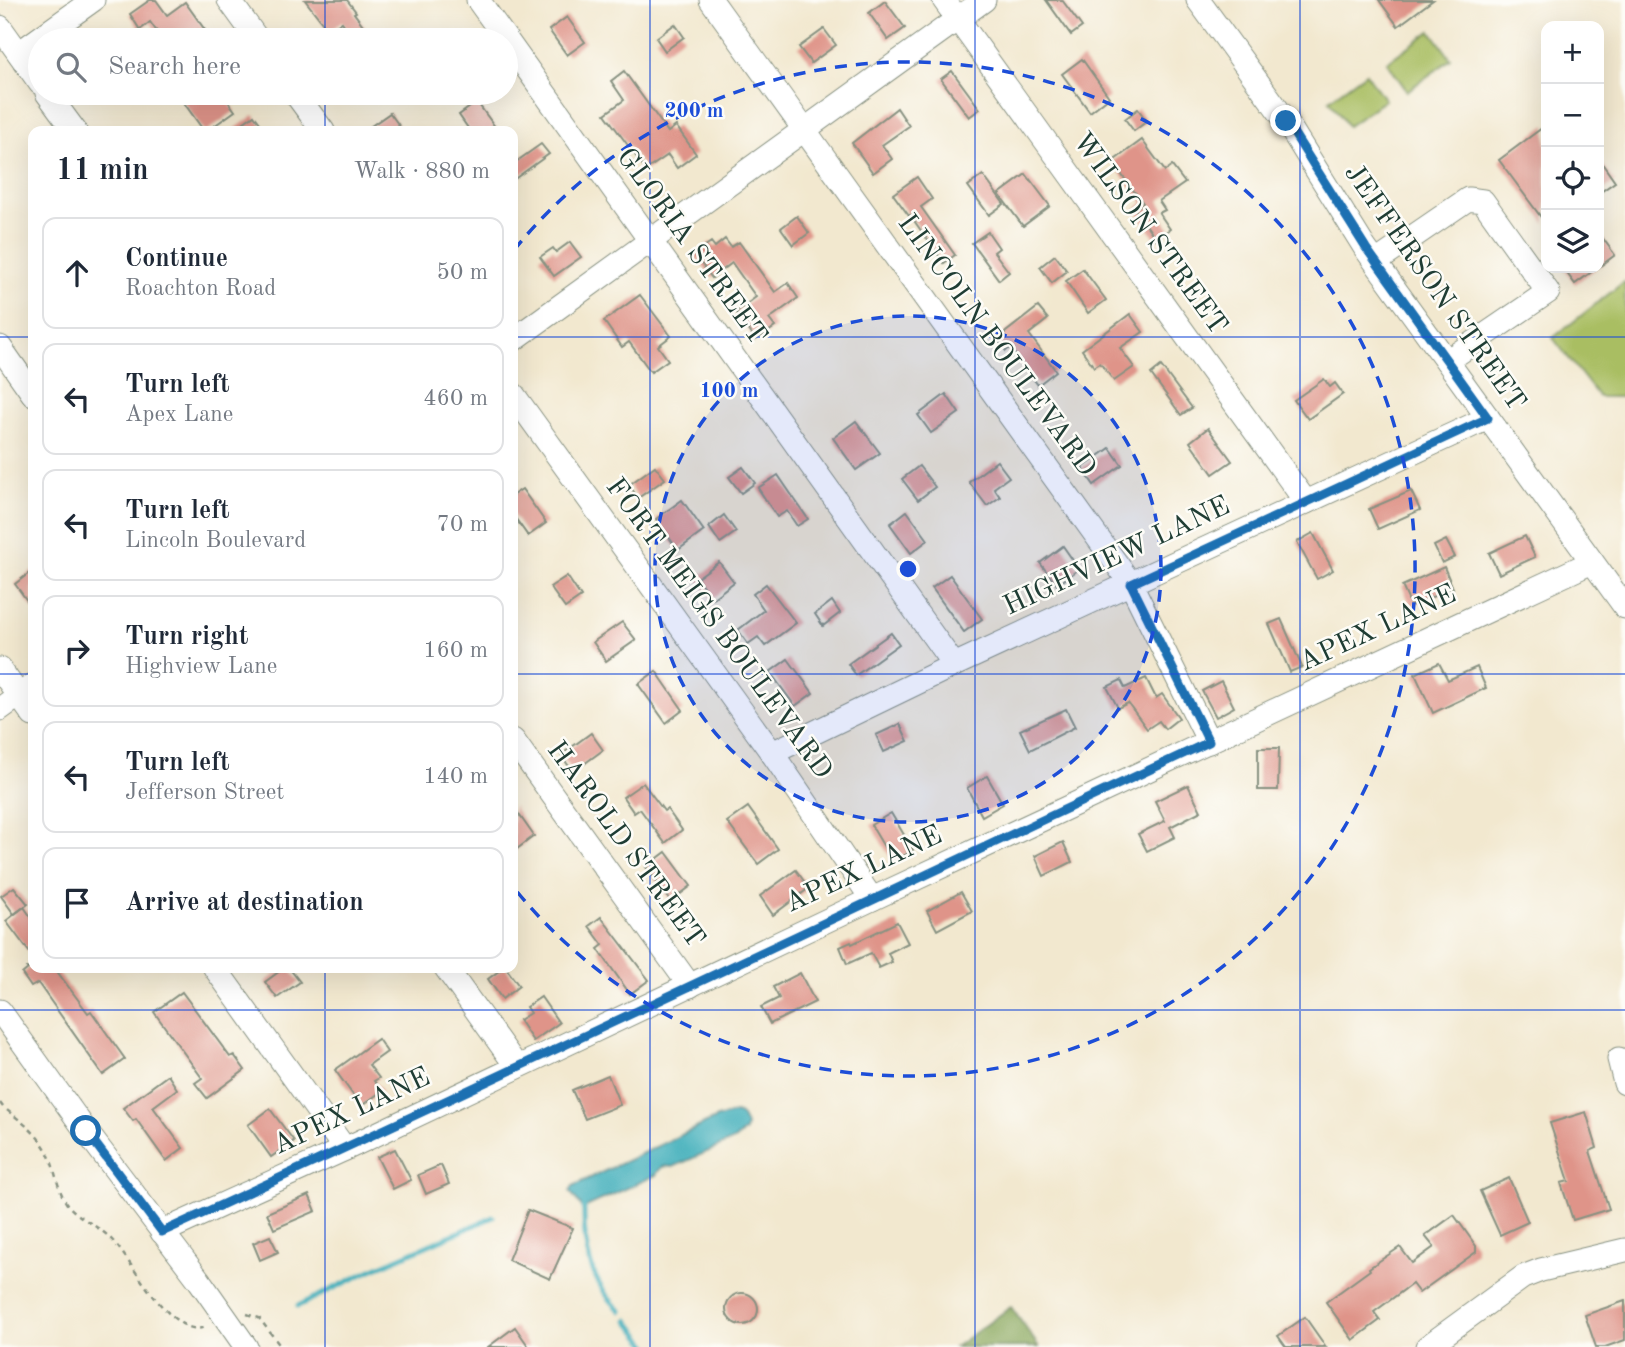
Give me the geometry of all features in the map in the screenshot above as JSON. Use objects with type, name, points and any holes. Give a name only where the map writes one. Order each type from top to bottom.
[{"type":"street","points":[[54,28],[93,0]]},
{"type":"street","points":[[229,0],[249,28]]},
{"type":"street","name":"GLORIA STREET","points":[[478,0],[498,28]]},
{"type":"street","name":"LINCOLN BOULEVARD","points":[[711,0],[1131,584],[1209,742]]},
{"type":"street","name":"WILSON STREET","points":[[944,0],[1306,502]]},
{"type":"street","points":[[518,336],[984,0]]},
{"type":"street","name":"JEFFERSON STREET","points":[[1198,0],[1286,121],[1376,262],[1625,607]]},
{"type":"street","points":[[0,27],[28,66]]},
{"type":"street","points":[[19,53],[28,47]]},
{"type":"street","name":"GLORIA STREET","points":[[518,56],[954,665]]},
{"type":"street","points":[[56,105],[71,126]]},
{"type":"street","points":[[304,105],[319,126]]},
{"type":"street","points":[[1376,262],[1468,199],[1483,201],[1548,292],[1447,361]]},
{"type":"street","points":[[0,347],[28,387]]},
{"type":"street","name":"FORT MEIGS BOULEVARD","points":[[518,401],[873,898]]},
{"type":"street","name":"HIGHVIEW LANE","points":[[772,753],[954,665],[1488,418]]},
{"type":"street","name":"APEX LANE","points":[[162,1232],[345,1149],[873,898],[1592,562]]},
{"type":"street","points":[[0,668],[26,690],[0,709]]},
{"type":"street","name":"HAROLD STREET","points":[[518,747],[690,986]]},
{"type":"street","points":[[219,973],[345,1149]]},
{"type":"street","points":[[450,973],[517,1067]]},
{"type":"street","points":[[3,1020],[246,1347]]},
{"type":"street","points":[[1619,1059],[1625,1083]]},
{"type":"street","points":[[1427,1347],[1523,1278],[1541,1270],[1625,1250]]},
{"type":"path","points":[[0,1103],[34,1132],[45,1147],[67,1203],[115,1242],[160,1305],[180,1322],[194,1329],[212,1324]]},
{"type":"path","points":[[243,1314],[258,1318],[281,1347]]},
{"type":"green space","points":[[1431,31],[1451,59],[1407,91],[1387,62]]},
{"type":"green space","points":[[1366,73],[1385,100],[1348,126],[1329,100]]},
{"type":"green space","points":[[1625,281],[1625,397],[1599,397],[1553,338]]},
{"type":"green space","points":[[1011,1307],[1039,1347],[955,1347]]},
{"type":"water","points":[[735,1113],[741,1115],[746,1125],[745,1131],[734,1140],[673,1167],[663,1167],[656,1175],[586,1207],[581,1206],[570,1191],[573,1186],[717,1118]]},
{"type":"building","points":[[150,0],[156,0],[167,15],[185,2],[204,28],[154,28],[150,22],[139,28],[130,14]]},
{"type":"building","points":[[305,0],[347,0],[365,28],[346,28],[342,22],[333,28],[327,28]]},
{"type":"building","points":[[1046,0],[1062,0],[1082,27],[1071,35]]},
{"type":"building","points":[[1379,0],[1433,0],[1398,26]]},
{"type":"building","points":[[885,1],[905,28],[888,40],[869,13]]},
{"type":"building","points":[[567,17],[585,42],[567,55],[549,30]]},
{"type":"building","points":[[675,24],[684,37],[665,51],[656,38]]},
{"type":"building","points":[[824,29],[836,45],[811,63],[799,47]]},
{"type":"building","points":[[1082,59],[1109,97],[1090,112],[1062,74]]},
{"type":"building","points":[[624,71],[668,132],[676,126],[696,154],[677,168],[668,155],[646,170],[605,114],[624,100],[611,81]]},
{"type":"building","points":[[952,71],[980,109],[969,117],[941,79]]},
{"type":"building","points":[[186,105],[231,105],[235,111],[214,126],[200,126]]},
{"type":"building","points":[[473,105],[479,105],[494,126],[467,126],[459,115]]},
{"type":"building","points":[[897,108],[909,126],[882,145],[892,159],[873,173],[852,143]]},
{"type":"building","points":[[1138,109],[1147,121],[1134,131],[1125,119]]},
{"type":"building","points":[[390,113],[399,126],[371,126]]},
{"type":"building","points":[[254,115],[262,126],[239,126]]},
{"type":"building","points":[[1541,129],[1541,217],[1499,160]]},
{"type":"building","points":[[1142,140],[1165,171],[1172,166],[1185,183],[1159,201],[1165,210],[1159,213],[1170,229],[1156,239],[1135,209],[1143,203],[1112,162]]},
{"type":"building","points":[[541,144],[549,154],[518,176],[518,160]]},
{"type":"building","points":[[1604,166],[1615,182],[1604,190]]},
{"type":"building","points":[[1026,174],[1050,206],[1023,226],[999,194]]},
{"type":"building","points":[[983,175],[1004,204],[989,215],[968,186]]},
{"type":"building","points":[[917,177],[932,199],[921,207],[955,255],[944,263],[893,194]]},
{"type":"building","points":[[797,216],[809,233],[793,245],[781,228]]},
{"type":"building","points":[[988,232],[999,248],[994,252],[1009,272],[999,280],[972,243]]},
{"type":"building","points":[[725,239],[731,247],[739,242],[775,292],[788,283],[798,298],[769,319],[775,327],[756,340],[736,312],[756,297],[732,263],[712,278],[694,254],[711,242],[715,247]]},
{"type":"building","points":[[1604,240],[1615,255],[1604,263]]},
{"type":"building","points":[[570,242],[581,257],[554,276],[540,257],[553,248],[556,252]]},
{"type":"building","points":[[1055,255],[1067,271],[1052,283],[1040,267]]},
{"type":"building","points":[[1083,269],[1106,300],[1088,313],[1066,281]]},
{"type":"building","points":[[1567,273],[1590,273],[1575,284]]},
{"type":"building","points":[[640,295],[671,336],[658,346],[668,360],[651,372],[629,342],[622,347],[604,321]]},
{"type":"building","points":[[1038,307],[1048,319],[1029,334],[1056,371],[1038,385],[1010,348],[1006,351],[997,339]]},
{"type":"building","points":[[1130,314],[1143,332],[1120,348],[1134,367],[1114,381],[1100,363],[1094,367],[1082,350]]},
{"type":"building","points":[[1161,366],[1192,408],[1181,415],[1151,374]]},
{"type":"building","points":[[1324,379],[1330,387],[1335,383],[1343,394],[1308,419],[1294,400]]},
{"type":"building","points":[[946,394],[959,413],[931,433],[918,415]]},
{"type":"building","points":[[856,421],[880,453],[856,470],[833,438]]},
{"type":"building","points":[[1208,428],[1232,461],[1213,474],[1190,442]]},
{"type":"building","points":[[1110,448],[1122,465],[1094,485],[1082,468]]},
{"type":"building","points":[[997,461],[1009,477],[994,488],[1000,497],[987,506],[969,482]]},
{"type":"building","points":[[655,466],[665,479],[638,498],[629,485]]},
{"type":"building","points":[[919,466],[935,487],[918,500],[902,479]]},
{"type":"building","points":[[743,467],[755,483],[741,493],[729,477]]},
{"type":"building","points":[[778,475],[808,519],[797,526],[787,511],[777,517],[758,488]]},
{"type":"building","points":[[522,489],[546,523],[528,536],[518,522],[518,492]]},
{"type":"building","points":[[1411,491],[1420,510],[1378,529],[1369,509]]},
{"type":"building","points":[[682,500],[704,531],[678,550],[656,519]]},
{"type":"building","points":[[907,511],[928,540],[911,553],[890,524]]},
{"type":"building","points":[[724,515],[736,532],[720,543],[709,527]]},
{"type":"building","points":[[1313,533],[1333,570],[1317,579],[1297,542]]},
{"type":"building","points":[[1525,536],[1535,557],[1499,574],[1489,553]]},
{"type":"building","points":[[1446,540],[1455,557],[1442,563],[1434,546]]},
{"type":"building","points":[[1063,546],[1079,569],[1057,585],[1040,563]]},
{"type":"building","points":[[719,562],[734,582],[712,599],[697,578]]},
{"type":"building","points":[[1444,567],[1453,588],[1411,606],[1402,586]]},
{"type":"building","points":[[28,574],[28,602],[15,584]]},
{"type":"building","points":[[950,575],[982,619],[964,632],[932,588]]},
{"type":"building","points":[[567,576],[581,597],[565,608],[550,587]]},
{"type":"building","points":[[766,584],[796,623],[765,646],[758,637],[748,644],[738,630],[764,610],[753,594]]},
{"type":"building","points":[[832,601],[840,613],[823,626],[815,614]]},
{"type":"building","points":[[1281,619],[1302,667],[1290,672],[1269,624]]},
{"type":"building","points":[[622,622],[636,640],[606,661],[593,642]]},
{"type":"building","points":[[891,633],[899,644],[856,675],[848,664]]},
{"type":"building","points":[[788,659],[813,693],[795,706],[770,672]]},
{"type":"building","points":[[1439,663],[1448,680],[1477,667],[1486,688],[1433,713],[1415,674]]},
{"type":"building","points":[[656,671],[683,710],[666,723],[638,684]]},
{"type":"building","points":[[1146,678],[1156,698],[1162,694],[1179,718],[1165,729],[1159,721],[1147,729],[1128,703],[1118,708],[1107,687],[1121,680],[1125,688]]},
{"type":"building","points":[[1221,681],[1234,707],[1216,717],[1202,691]]},
{"type":"building","points":[[1066,709],[1075,727],[1030,750],[1020,730]]},
{"type":"building","points":[[900,724],[908,741],[884,752],[876,735]]},
{"type":"building","points":[[591,733],[603,750],[573,772],[561,755]]},
{"type":"building","points":[[1258,748],[1279,748],[1278,790],[1258,790]]},
{"type":"building","points":[[987,776],[1003,804],[982,816],[967,788]]},
{"type":"building","points":[[643,783],[682,830],[665,843],[640,809],[634,813],[623,797]]},
{"type":"building","points":[[1188,785],[1201,811],[1170,827],[1175,837],[1147,851],[1138,834],[1165,821],[1155,801]]},
{"type":"building","points":[[748,807],[778,849],[758,864],[727,822]]},
{"type":"building","points":[[518,813],[534,836],[518,848]]},
{"type":"building","points":[[891,813],[913,850],[893,862],[871,825]]},
{"type":"building","points":[[1063,842],[1072,862],[1044,876],[1035,856]]},
{"type":"building","points":[[666,852],[691,886],[671,901],[646,867]]},
{"type":"building","points":[[796,870],[809,888],[773,915],[760,896]]},
{"type":"building","points":[[14,887],[28,904],[14,914],[1,896]]},
{"type":"building","points":[[961,892],[972,911],[937,930],[927,911]]},
{"type":"building","points":[[24,907],[28,913],[28,950],[6,921]]},
{"type":"building","points":[[601,917],[649,980],[630,994],[598,949],[603,945],[589,926]]},
{"type":"building","points":[[897,922],[908,943],[888,953],[892,962],[879,968],[871,953],[847,964],[840,947]]},
{"type":"building","points":[[28,969],[28,973],[58,973],[88,1013],[91,1011],[125,1059],[103,1075],[38,983],[31,987],[22,974]]},
{"type":"building","points":[[277,973],[293,973],[300,982],[277,998],[265,982]]},
{"type":"building","points":[[496,973],[510,973],[519,986],[502,999],[488,979]]},
{"type":"building","points":[[800,973],[815,1002],[770,1024],[761,1007],[779,998],[773,987]]},
{"type":"building","points":[[182,992],[230,1057],[234,1055],[245,1070],[207,1098],[195,1083],[202,1078],[154,1012]]},
{"type":"building","points":[[541,997],[559,1023],[533,1041],[519,1020],[530,1013],[526,1007]]},
{"type":"building","points":[[378,1039],[387,1052],[369,1065],[379,1078],[374,1081],[382,1091],[361,1106],[335,1070]]},
{"type":"building","points":[[168,1075],[177,1089],[153,1107],[183,1148],[166,1161],[136,1119],[133,1121],[123,1108]]},
{"type":"building","points":[[608,1075],[620,1105],[585,1119],[572,1090]]},
{"type":"building","points":[[270,1109],[294,1141],[271,1157],[248,1125]]},
{"type":"building","points":[[1586,1112],[1597,1148],[1590,1151],[1609,1209],[1573,1220],[1561,1183],[1569,1181],[1550,1123]]},
{"type":"building","points":[[395,1149],[411,1180],[393,1189],[377,1157]]},
{"type":"building","points":[[441,1165],[449,1184],[426,1194],[418,1175]]},
{"type":"building","points":[[1509,1178],[1528,1222],[1500,1235],[1480,1191]]},
{"type":"building","points":[[309,1195],[316,1211],[274,1229],[267,1213]]},
{"type":"building","points":[[528,1210],[573,1228],[550,1279],[508,1260]]},
{"type":"building","points":[[1454,1215],[1476,1246],[1476,1252],[1419,1293],[1412,1284],[1374,1312],[1380,1320],[1353,1340],[1326,1302],[1400,1247],[1412,1263],[1434,1247],[1425,1236]]},
{"type":"building","points":[[270,1236],[278,1252],[260,1260],[253,1243]]},
{"type":"building","points":[[742,1293],[753,1298],[758,1309],[753,1320],[742,1325],[731,1320],[726,1309],[731,1298]]},
{"type":"building","points":[[1625,1301],[1625,1340],[1605,1347],[1596,1347],[1585,1315]]},
{"type":"building","points":[[1305,1317],[1326,1347],[1286,1347],[1278,1336]]},
{"type":"building","points":[[515,1327],[529,1347],[488,1347]]},
{"type":"waterway","points":[[584,1206],[585,1236],[590,1263],[602,1289],[621,1311]]},
{"type":"waterway","points":[[298,1306],[369,1271],[493,1217]]},
{"type":"waterway","points":[[628,1320],[649,1347]]},
{"type":"route","points":[[86,1131],[162,1232],[345,1149],[1209,742],[1131,584],[1488,418],[1366,248],[1286,121]]}]
